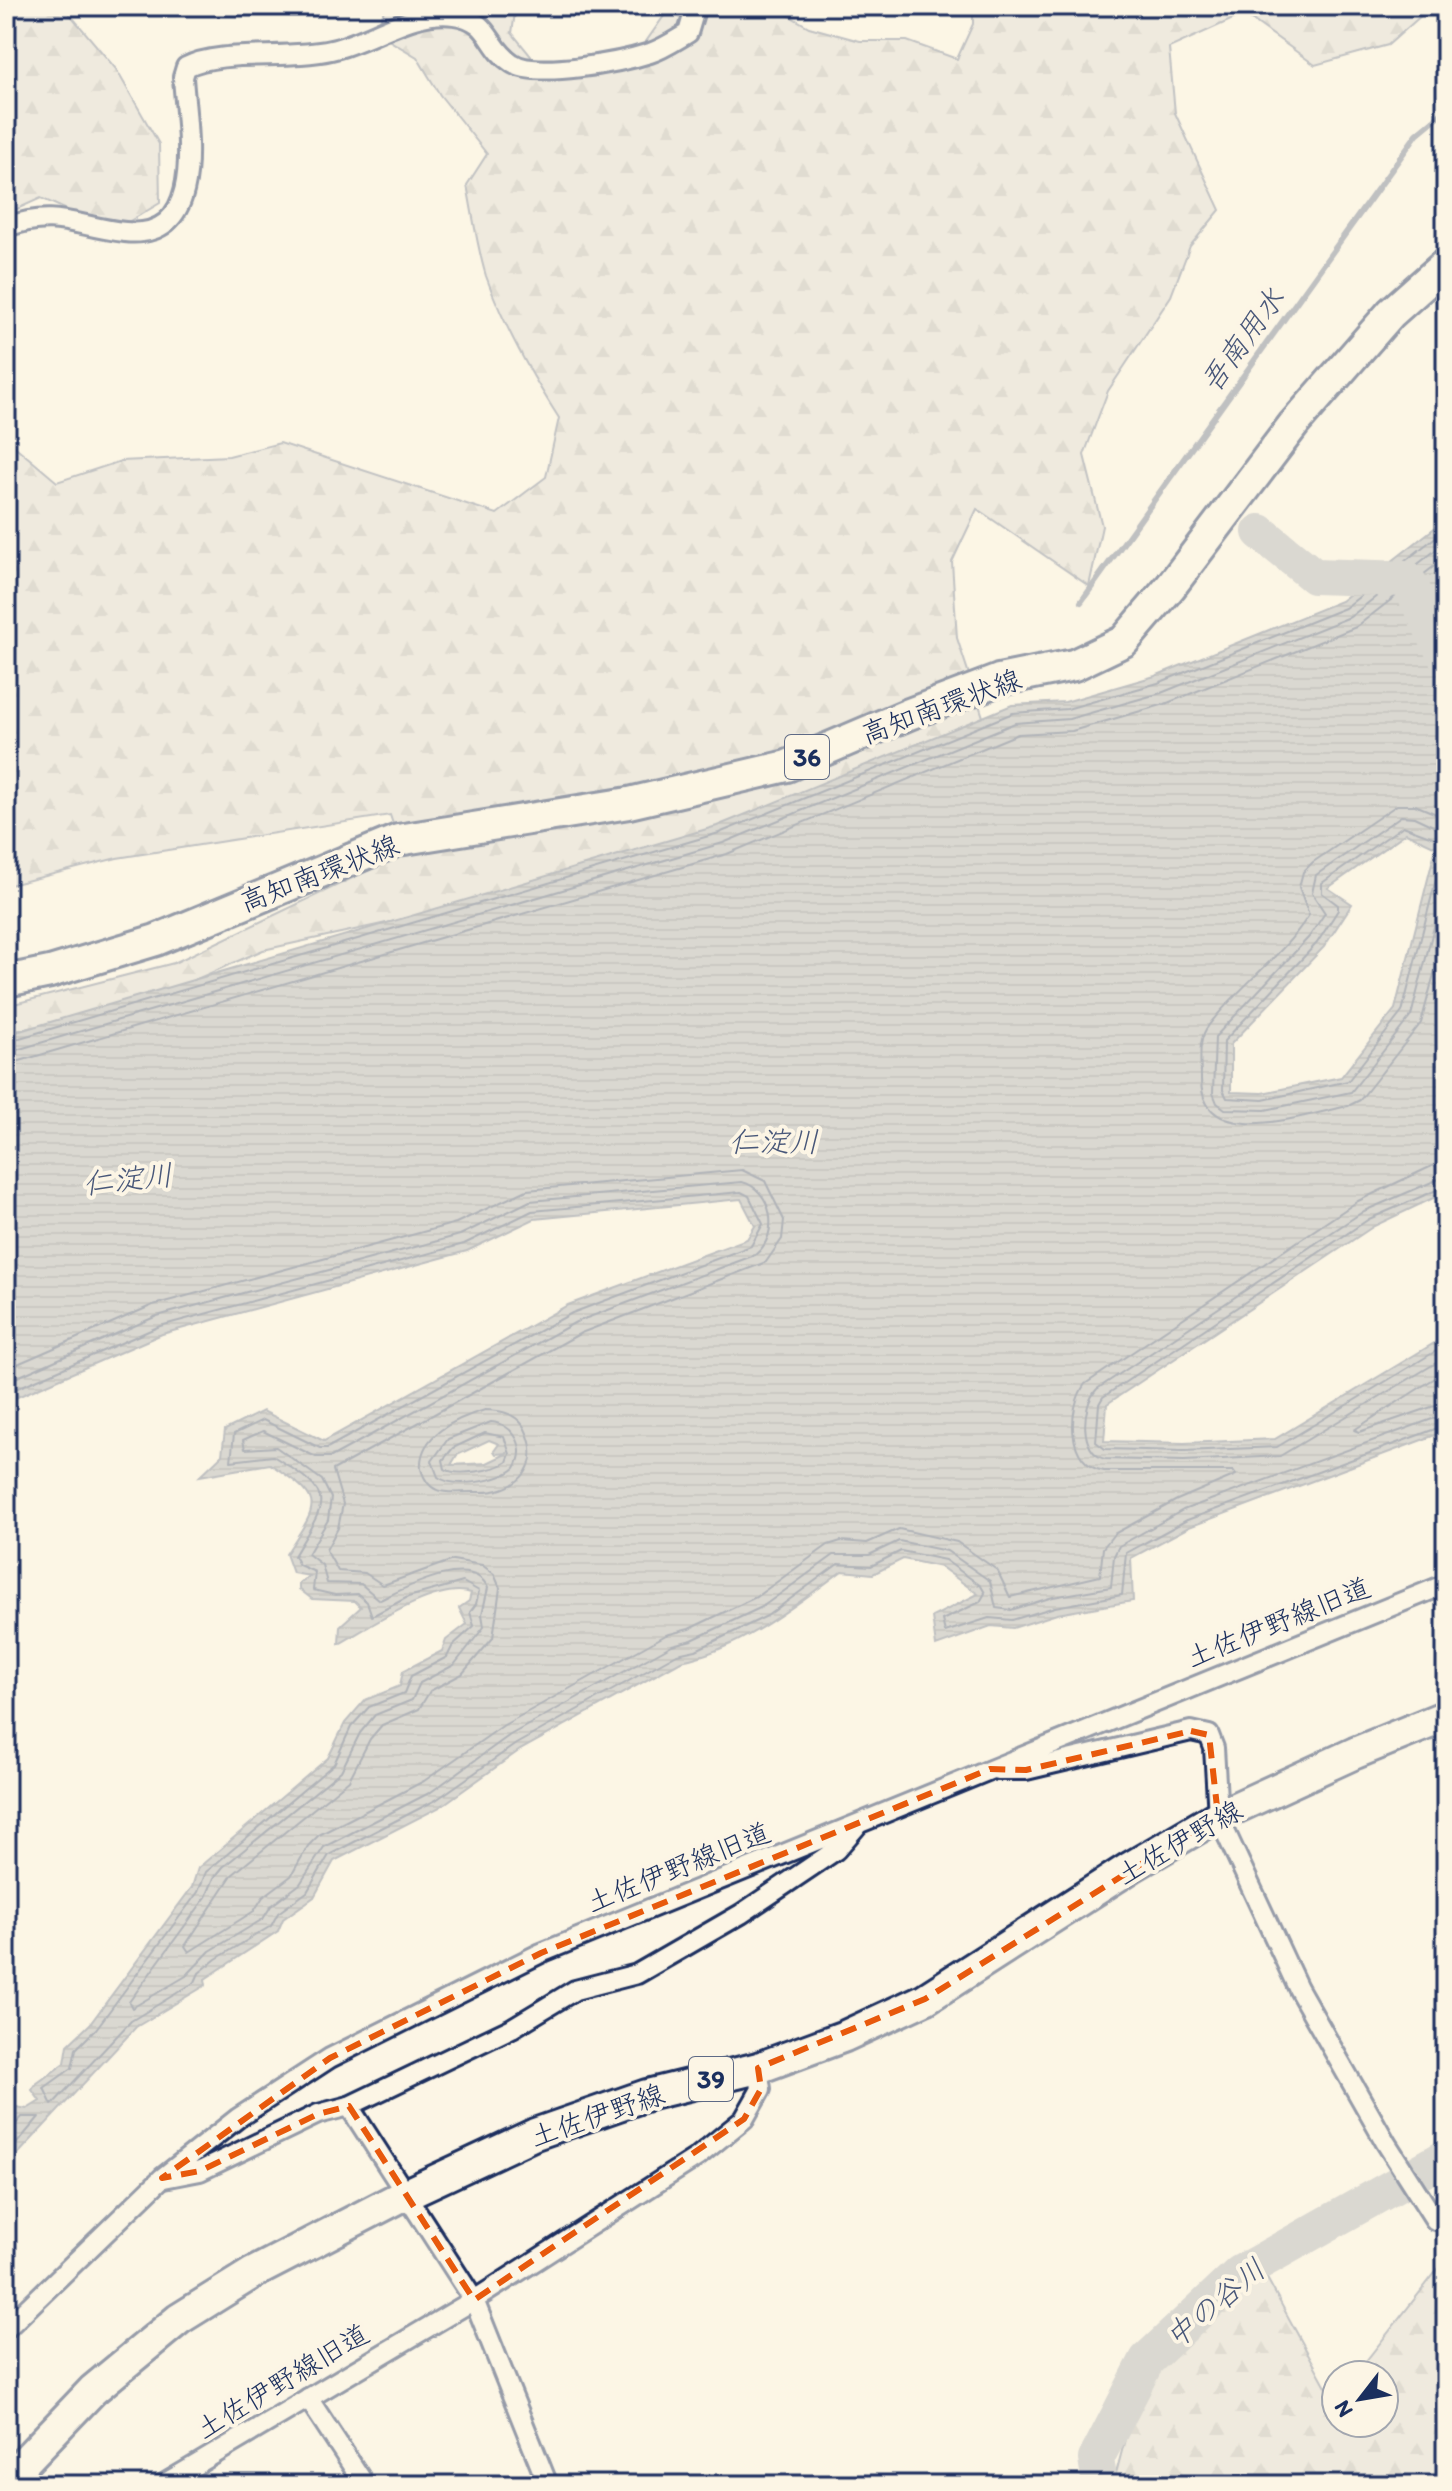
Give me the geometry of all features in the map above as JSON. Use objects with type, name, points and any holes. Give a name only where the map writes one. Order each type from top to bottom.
[{"type":"main road","name":"高知南環状線","points":[[6,981],[50,972],[156,940],[398,840],[643,800],[787,766],[986,685],[1074,665],[1124,641],[1171,586],[1294,424],[1391,313],[1446,264]]},
{"type":"main road","name":"土佐伊野線","points":[[6,2481],[93,2390],[179,2319],[253,2273],[406,2194],[549,2129],[647,2095],[758,2068],[845,2036],[925,1999],[1131,1867],[1218,1816],[1316,1770],[1446,1716]]},
{"type":"street","points":[[6,227],[30,219],[64,218],[126,232],[151,232],[180,211],[186,189],[188,155],[183,77],[186,67],[201,59],[292,57],[334,50],[423,18],[449,14],[469,17],[483,26],[508,62],[522,69],[545,71],[651,53],[688,33],[696,6]]},
{"type":"street","name":"土佐伊野線旧道","points":[[6,2329],[162,2178],[238,2118],[330,2058],[541,1953],[1446,1584]]},
{"type":"street","points":[[990,1769],[1026,1770],[1191,1731],[1209,1735],[1214,1748],[1218,1816],[1298,1988],[1386,2143],[1441,2217]]},
{"type":"street","points":[[162,2178],[200,2171],[318,2114],[349,2106],[512,2028],[575,1990],[637,1974],[741,1914],[836,1850],[859,1824]]},
{"type":"street","name":"土佐伊野線旧道","points":[[162,2485],[474,2300],[697,2157],[744,2119],[761,2089],[758,2068]]},
{"type":"street","points":[[349,2106],[474,2300],[548,2485]]},
{"type":"street","points":[[308,2398],[365,2485]]},
{"type":"highlighted area","points":[[1191,1731],[1209,1735],[1218,1816],[925,1999],[758,2068],[761,2089],[744,2119],[474,2300],[349,2106],[318,2114],[200,2171],[162,2178],[330,2058],[541,1953],[990,1769],[1026,1770]]},
{"type":"green space","points":[[6,6],[63,6],[116,69],[159,144],[160,203],[113,231],[41,198],[6,214]]},
{"type":"green space","points":[[386,6],[516,6],[512,33],[538,65],[640,50],[671,6],[772,6],[809,27],[860,41],[907,41],[957,59],[973,24],[973,6],[1432,6],[1388,45],[1315,65],[1244,14],[1169,48],[1175,113],[1220,210],[1190,246],[1171,296],[1108,391],[1084,455],[1102,526],[1089,586],[977,509],[952,562],[957,638],[984,720],[926,764],[423,915],[263,950],[142,1003],[6,1033],[6,1006],[174,963],[403,854],[390,815],[117,858],[6,886],[6,439],[57,482],[121,461],[229,456],[280,443],[497,514],[546,477],[559,418],[509,331],[486,276],[475,231],[467,185],[487,154],[440,95],[417,57],[375,32]]},
{"type":"green space","points":[[1446,2259],[1446,2485],[1113,2485],[1151,2340],[1262,2269],[1320,2375],[1320,2439],[1400,2439],[1400,2359],[1368,2359]]},
{"type":"water","name":"仁淀川","points":[[1446,519],[1446,1192],[1374,1226],[1107,1404],[1104,1441],[1184,1443],[1275,1439],[1446,1336],[1446,1431],[1189,1527],[1131,1558],[1133,1601],[1057,1614],[1013,1628],[991,1626],[936,1646],[932,1617],[978,1594],[941,1567],[903,1559],[873,1574],[842,1571],[745,1637],[681,1661],[520,1750],[440,1807],[334,1861],[314,1897],[283,1919],[278,1931],[205,1979],[206,1985],[136,2027],[6,2167],[6,2123],[17,2107],[27,2109],[40,2101],[32,2090],[36,2084],[65,2063],[68,2045],[90,2024],[192,1887],[198,1868],[328,1758],[345,1723],[365,1700],[400,1686],[403,1671],[442,1651],[446,1640],[467,1624],[459,1608],[469,1601],[471,1593],[457,1591],[423,1599],[339,1644],[340,1626],[361,1607],[355,1601],[312,1599],[299,1589],[299,1583],[310,1576],[293,1573],[286,1554],[311,1512],[308,1494],[270,1464],[200,1476],[222,1455],[225,1430],[263,1411],[324,1441],[568,1305],[747,1239],[755,1226],[741,1199],[534,1219],[467,1251],[162,1334],[6,1402],[6,1035],[717,826],[1012,705],[1065,702],[1155,676],[1341,601]],"holes":[[[1406,833],[1436,847],[1395,1009],[1341,1077],[1262,1093],[1231,1092],[1231,1044],[1324,947],[1352,904],[1328,888]],[[489,1440],[499,1444],[494,1451],[496,1454],[508,1453],[487,1463],[451,1465],[457,1455]]]},
{"type":"waterway","name":"吾南用水","points":[[1081,602],[1417,134],[1446,110]]},
{"type":"waterway","points":[[1260,532],[1314,576],[1407,579],[1446,657]]},
{"type":"waterway","name":"中の谷川","points":[[1100,2485],[1096,2459],[1147,2360],[1240,2273],[1446,2157]]}]
